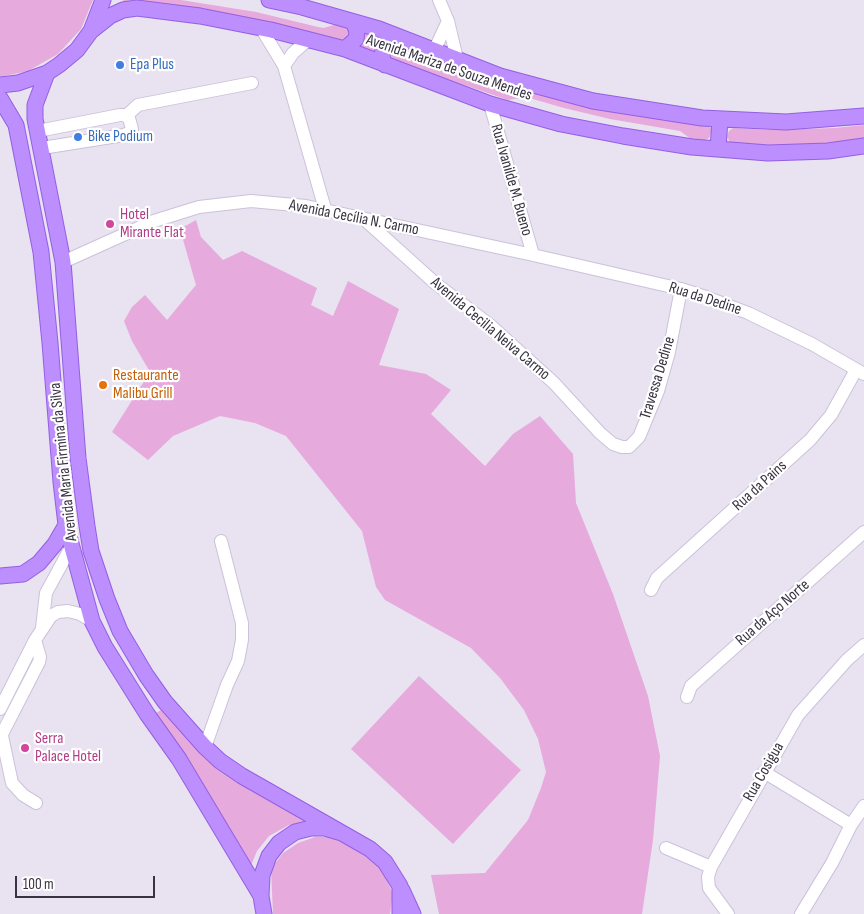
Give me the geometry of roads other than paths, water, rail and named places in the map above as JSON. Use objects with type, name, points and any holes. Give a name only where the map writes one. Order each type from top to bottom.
[{"type":"main road","points":[[0,85],[18,83],[47,73],[59,65],[77,50],[91,31],[103,0]]},
{"type":"main road","name":"Avenida Mariza de Souza Mendes","points":[[270,0],[302,6],[353,22],[500,76],[593,101],[702,118],[720,119],[786,122],[864,116]]},
{"type":"main road","name":"Avenida Mariza de Souza Mendes","points":[[91,31],[110,16],[123,10],[137,8],[200,16],[261,28],[345,49],[490,104],[579,127],[692,147],[768,153],[828,151],[864,146]]},
{"type":"main road","points":[[345,49],[356,39],[357,31],[353,22]]},
{"type":"main road","points":[[385,65],[382,49],[390,38],[398,37]]},
{"type":"main road","name":"Avenida Maria Firmina da Silva","points":[[47,73],[35,105],[35,119],[62,256],[78,458],[91,551],[107,599],[120,630],[146,675],[165,702],[220,761],[242,776],[370,849],[385,862],[400,886]]},
{"type":"main road","name":"Avenida Maria Firmina da Silva","points":[[0,98],[16,125],[41,252],[66,525],[92,621],[105,647],[147,714],[179,759],[261,896]]},
{"type":"main road","points":[[718,149],[720,119]]},
{"type":"main road","points":[[22,152],[42,148]]},
{"type":"main road","points":[[26,176],[46,173]]},
{"type":"main road","points":[[41,252],[62,256]]},
{"type":"main road","points":[[0,576],[23,574],[39,564],[55,544],[66,525]]},
{"type":"main road","points":[[73,552],[91,551]]},
{"type":"main road","points":[[147,714],[165,702]]},
{"type":"main road","points":[[264,914],[261,896],[262,875],[268,856],[279,842],[294,832],[312,828],[325,828],[342,832]]},
{"type":"main road","points":[[400,886],[400,914]]},
{"type":"main road","points":[[400,886],[413,914]]},
{"type":"street","points":[[439,0],[448,20],[457,59]]},
{"type":"street","points":[[434,51],[448,20]]},
{"type":"street","points":[[261,28],[284,66],[325,209]]},
{"type":"street","points":[[284,66],[308,39]]},
{"type":"street","points":[[126,116],[138,105],[252,83]]},
{"type":"street","name":"Rua Ivanilde M. Bueno","points":[[490,104],[533,255]]},
{"type":"street","points":[[38,131],[120,115],[129,118],[132,129],[124,135],[42,148]]},
{"type":"street","name":"Avenida Cecília N. Carmo","points":[[62,256],[154,221],[199,207],[250,201],[325,209],[533,255]]},
{"type":"street","name":"Avenida Cecilia Neiva Carmo","points":[[362,218],[435,283],[490,325],[526,356],[554,382],[600,433],[613,444]]},
{"type":"street","name":"Rua da Dedine","points":[[533,255],[706,296],[748,313],[812,344],[860,372]]},
{"type":"street","name":"Travessa Dedine","points":[[613,444],[629,447],[639,437],[658,391],[682,289]]},
{"type":"street","name":"Rua da Pains","points":[[651,590],[657,578],[810,440],[831,415],[860,372]]},
{"type":"street","name":"Rua da Aço Norte","points":[[687,696],[691,686],[864,532]]},
{"type":"street","points":[[205,747],[224,693],[238,662],[242,640],[242,622],[220,541]]},
{"type":"street","points":[[36,803],[23,795],[12,783],[1,737],[39,662],[38,635],[46,593],[73,552]]},
{"type":"street","points":[[1,704],[38,635],[52,616],[58,612],[68,611],[80,614],[92,621]]},
{"type":"street","name":"Rua Cosigua","points":[[728,914],[709,888],[708,878],[711,867],[798,714],[847,660],[864,645]]},
{"type":"street","points":[[764,772],[852,825]]},
{"type":"street","points":[[800,914],[832,863],[864,806]]},
{"type":"street","points":[[666,848],[711,867]]},
{"type":"place","name":"Epa Plus","points":[[120,65]]},
{"type":"place","name":"Bike Podium","points":[[78,137]]},
{"type":"place","name":"Hotel Mirante Flat","points":[[110,224]]},
{"type":"place","name":"Restaurante Malibu Grill","points":[[103,385]]},
{"type":"place","name":"Serra Palace Hotel","points":[[25,748]]}]
